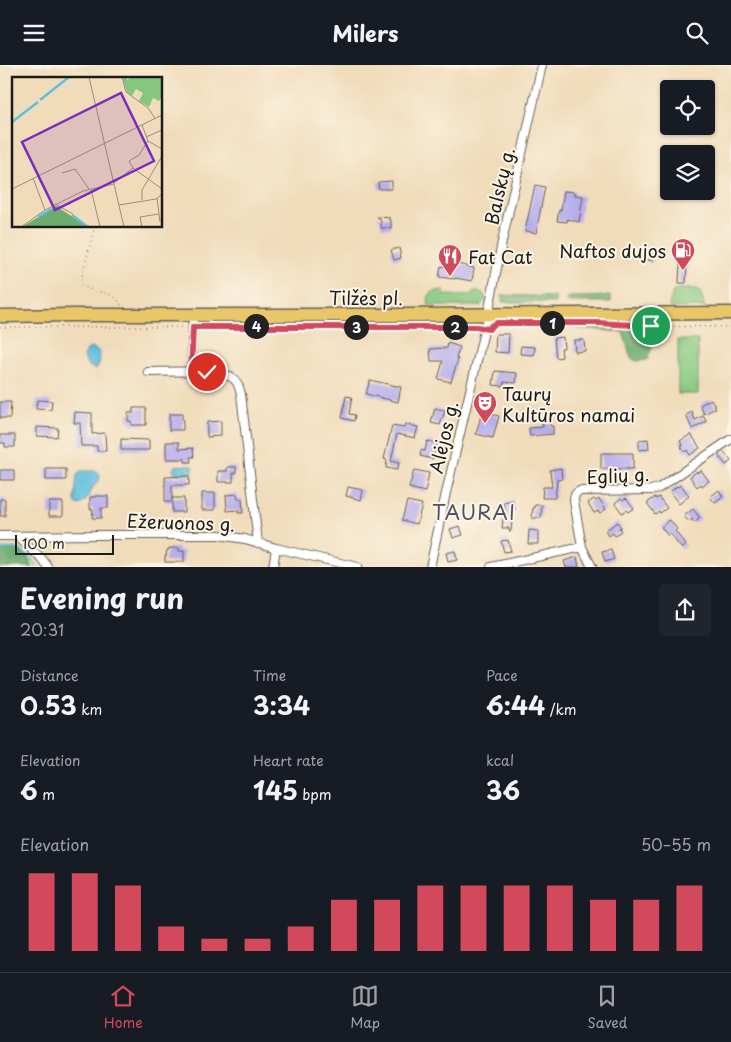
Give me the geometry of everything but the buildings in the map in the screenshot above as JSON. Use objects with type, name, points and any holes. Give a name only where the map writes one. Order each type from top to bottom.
[{"type":"highway","name":"Tilžės pl.","points":[[0,316],[121,315],[193,321],[488,315],[731,313]]},
{"type":"street","name":"Balskų g.","points":[[488,315],[503,237],[542,65]]},
{"type":"street","name":"Alėjos g.","points":[[430,567],[488,315]]},
{"type":"street","points":[[191,372],[193,321]]},
{"type":"street","points":[[148,372],[207,372],[229,376],[239,385],[258,543]]},
{"type":"street","name":"Eglių g.","points":[[582,547],[574,501],[577,492],[651,490],[659,488],[731,439]]},
{"type":"street","name":"Ežeruonos g.","points":[[0,536],[219,535],[241,538],[357,567]]},
{"type":"street","points":[[17,536],[48,567]]},
{"type":"street","points":[[491,567],[582,547],[592,567]]},
{"type":"street","points":[[272,567],[276,548]]},
{"type":"path","points":[[95,227],[81,281],[82,285],[90,290],[109,294],[116,298],[121,304],[121,315]]},
{"type":"path","points":[[0,327],[193,321],[484,328]]},
{"type":"path","points":[[616,324],[731,327]]},
{"type":"green space","points":[[677,289],[696,289],[700,291],[705,307],[671,308],[669,305],[673,292]]},
{"type":"green space","points":[[444,290],[444,295],[472,296],[473,291],[483,293],[486,300],[480,306],[429,306],[429,295],[436,291]]},
{"type":"green space","points":[[502,295],[556,297],[555,303],[502,302]]},
{"type":"green space","points":[[611,296],[611,302],[567,302],[568,297]]},
{"type":"green space","points":[[620,325],[647,329],[650,333],[652,348],[647,360],[636,361],[631,358],[623,332],[575,328],[574,326]]},
{"type":"green space","points":[[678,340],[698,340],[698,394],[678,394]]},
{"type":"green space","points":[[14,548],[25,554],[33,567],[0,567],[0,550]]},
{"type":"water","points":[[93,348],[100,354],[99,364],[96,369],[88,364],[84,356],[88,349]]},
{"type":"water","points":[[175,466],[193,466],[191,474],[175,473],[173,469]]},
{"type":"water","points":[[81,471],[97,471],[100,476],[86,500],[79,505],[75,503],[75,500],[77,475]]},
{"type":"waterway","points":[[0,550],[13,548],[20,550],[37,567]]},
{"type":"place","name":"Naftos dujos","points":[[683,271]]},
{"type":"place","name":"Fat Cat","points":[[450,277]]},
{"type":"place","name":"Taurų Kultūros namai","points":[[485,424]]},
{"type":"district","name":"TAURAI","points":[[474,512]]},
{"type":"route","points":[[207,372],[191,372],[193,327],[476,327],[489,329],[497,323],[598,323],[651,326]]}]
